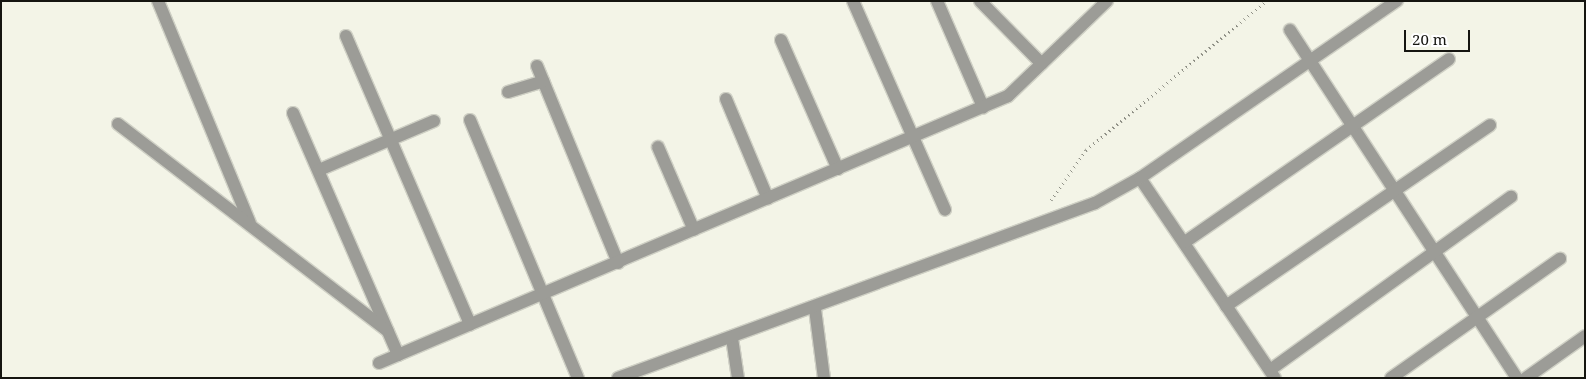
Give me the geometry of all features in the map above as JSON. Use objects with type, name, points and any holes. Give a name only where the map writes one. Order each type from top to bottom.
[{"type":"street","points":[[158,1],[251,226]]},
{"type":"street","points":[[854,1],[910,138],[945,210]]},
{"type":"street","points":[[937,1],[982,107]]},
{"type":"street","points":[[980,1],[1042,64]]},
{"type":"street","points":[[618,378],[815,309],[1095,203],[1140,178],[1398,1]]},
{"type":"street","points":[[379,363],[1008,96],[1042,64],[1098,4]]},
{"type":"street","points":[[1290,30],[1517,378]]},
{"type":"street","points":[[346,36],[470,324]]},
{"type":"street","points":[[781,40],[838,169]]},
{"type":"street","points":[[1185,242],[1449,59]]},
{"type":"street","points":[[538,66],[618,263]]},
{"type":"street","points":[[508,92],[543,81]]},
{"type":"street","points":[[726,99],[768,199]]},
{"type":"street","points":[[293,113],[398,355]]},
{"type":"street","points":[[470,120],[578,378]]},
{"type":"street","points":[[318,170],[434,121]]},
{"type":"street","points":[[118,124],[388,331]]},
{"type":"street","points":[[1226,306],[1490,125]]},
{"type":"street","points":[[658,147],[694,230]]},
{"type":"street","points":[[1140,178],[1273,374],[1511,197]]},
{"type":"street","points":[[1390,378],[1560,259]]},
{"type":"street","points":[[815,309],[824,378]]},
{"type":"street","points":[[1526,378],[1585,336]]},
{"type":"street","points":[[732,338],[738,378]]},
{"type":"path","points":[[1031,227],[1086,150],[1266,1]]}]
